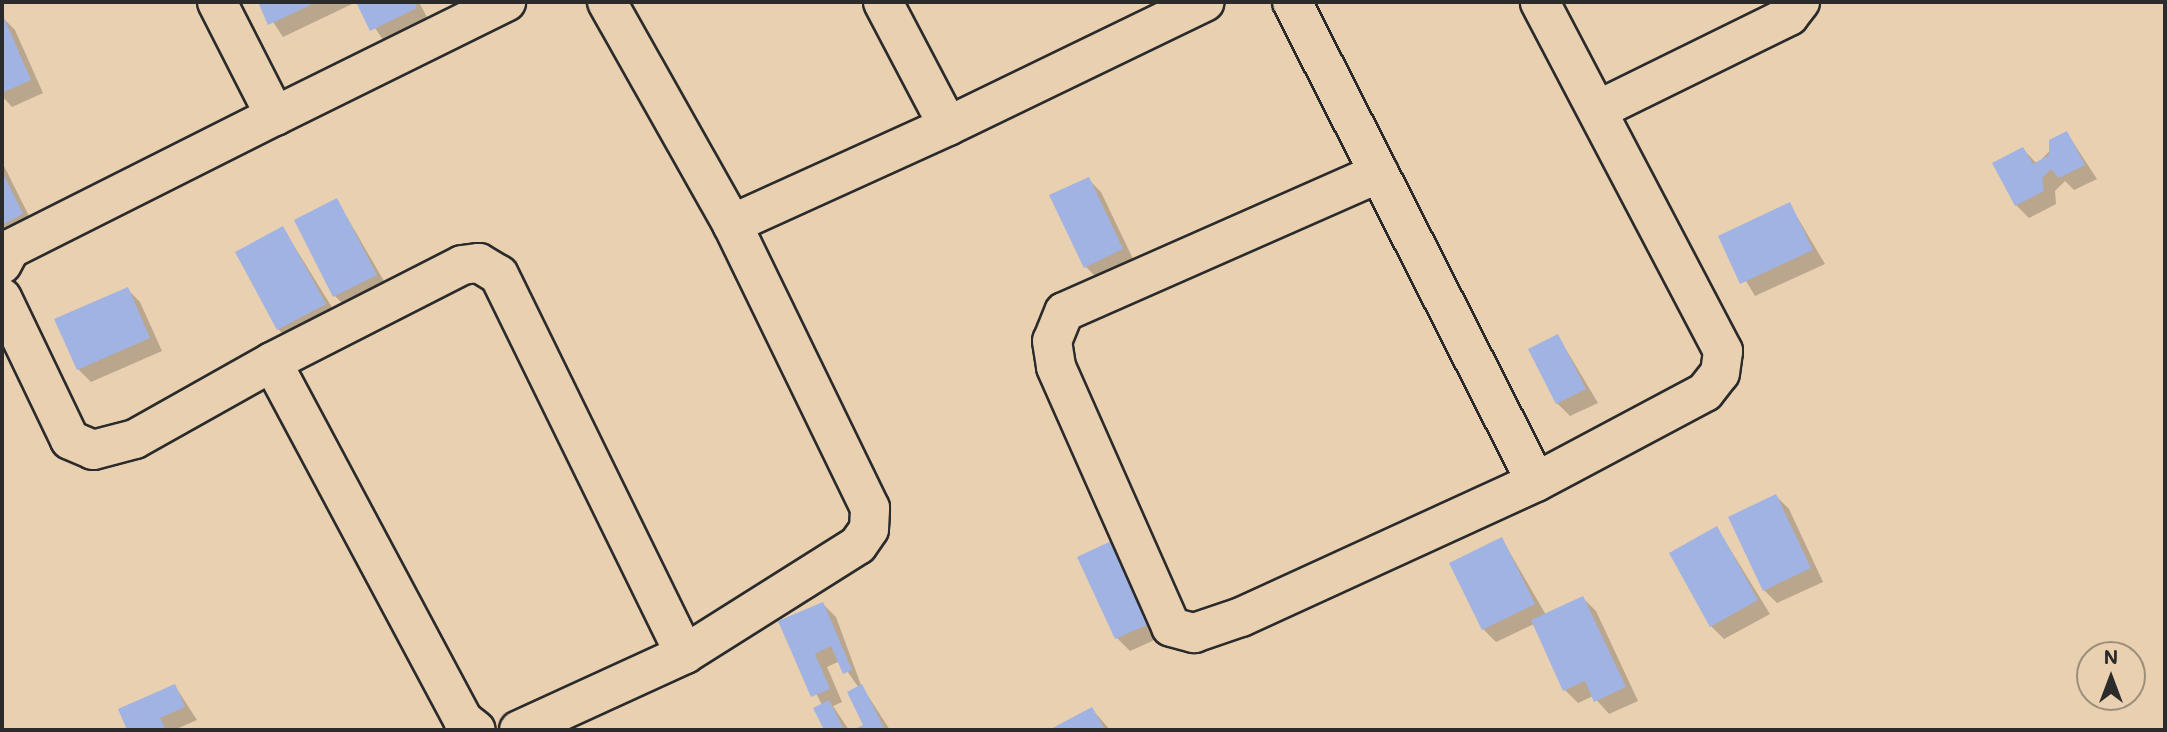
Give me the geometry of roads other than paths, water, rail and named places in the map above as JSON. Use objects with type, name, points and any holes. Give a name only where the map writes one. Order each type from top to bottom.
[{"type":"street","points":[[217,2],[275,116]]},
{"type":"street","points":[[2,264],[10,249],[506,2]]},
{"type":"street","points":[[519,730],[685,654],[858,545],[869,529],[870,508],[732,224],[607,2]]},
{"type":"street","points":[[883,2],[948,126]]},
{"type":"street","points":[[732,224],[948,126],[1205,2]]},
{"type":"street","points":[[1292,2],[1536,482]]},
{"type":"street","points":[[1379,173],[1064,312],[1052,341],[1056,367],[1171,628],[1194,633],[1241,617],[1536,482],[1705,392],[1720,373],[1723,351],[1600,109],[1540,2]]},
{"type":"street","points":[[1600,109],[1789,16],[1800,2]]},
{"type":"street","points":[[2,298],[70,440],[93,450],[135,439],[272,362],[462,265],[479,263],[499,275],[685,654]]},
{"type":"street","points":[[272,362],[463,720],[476,730]]}]
